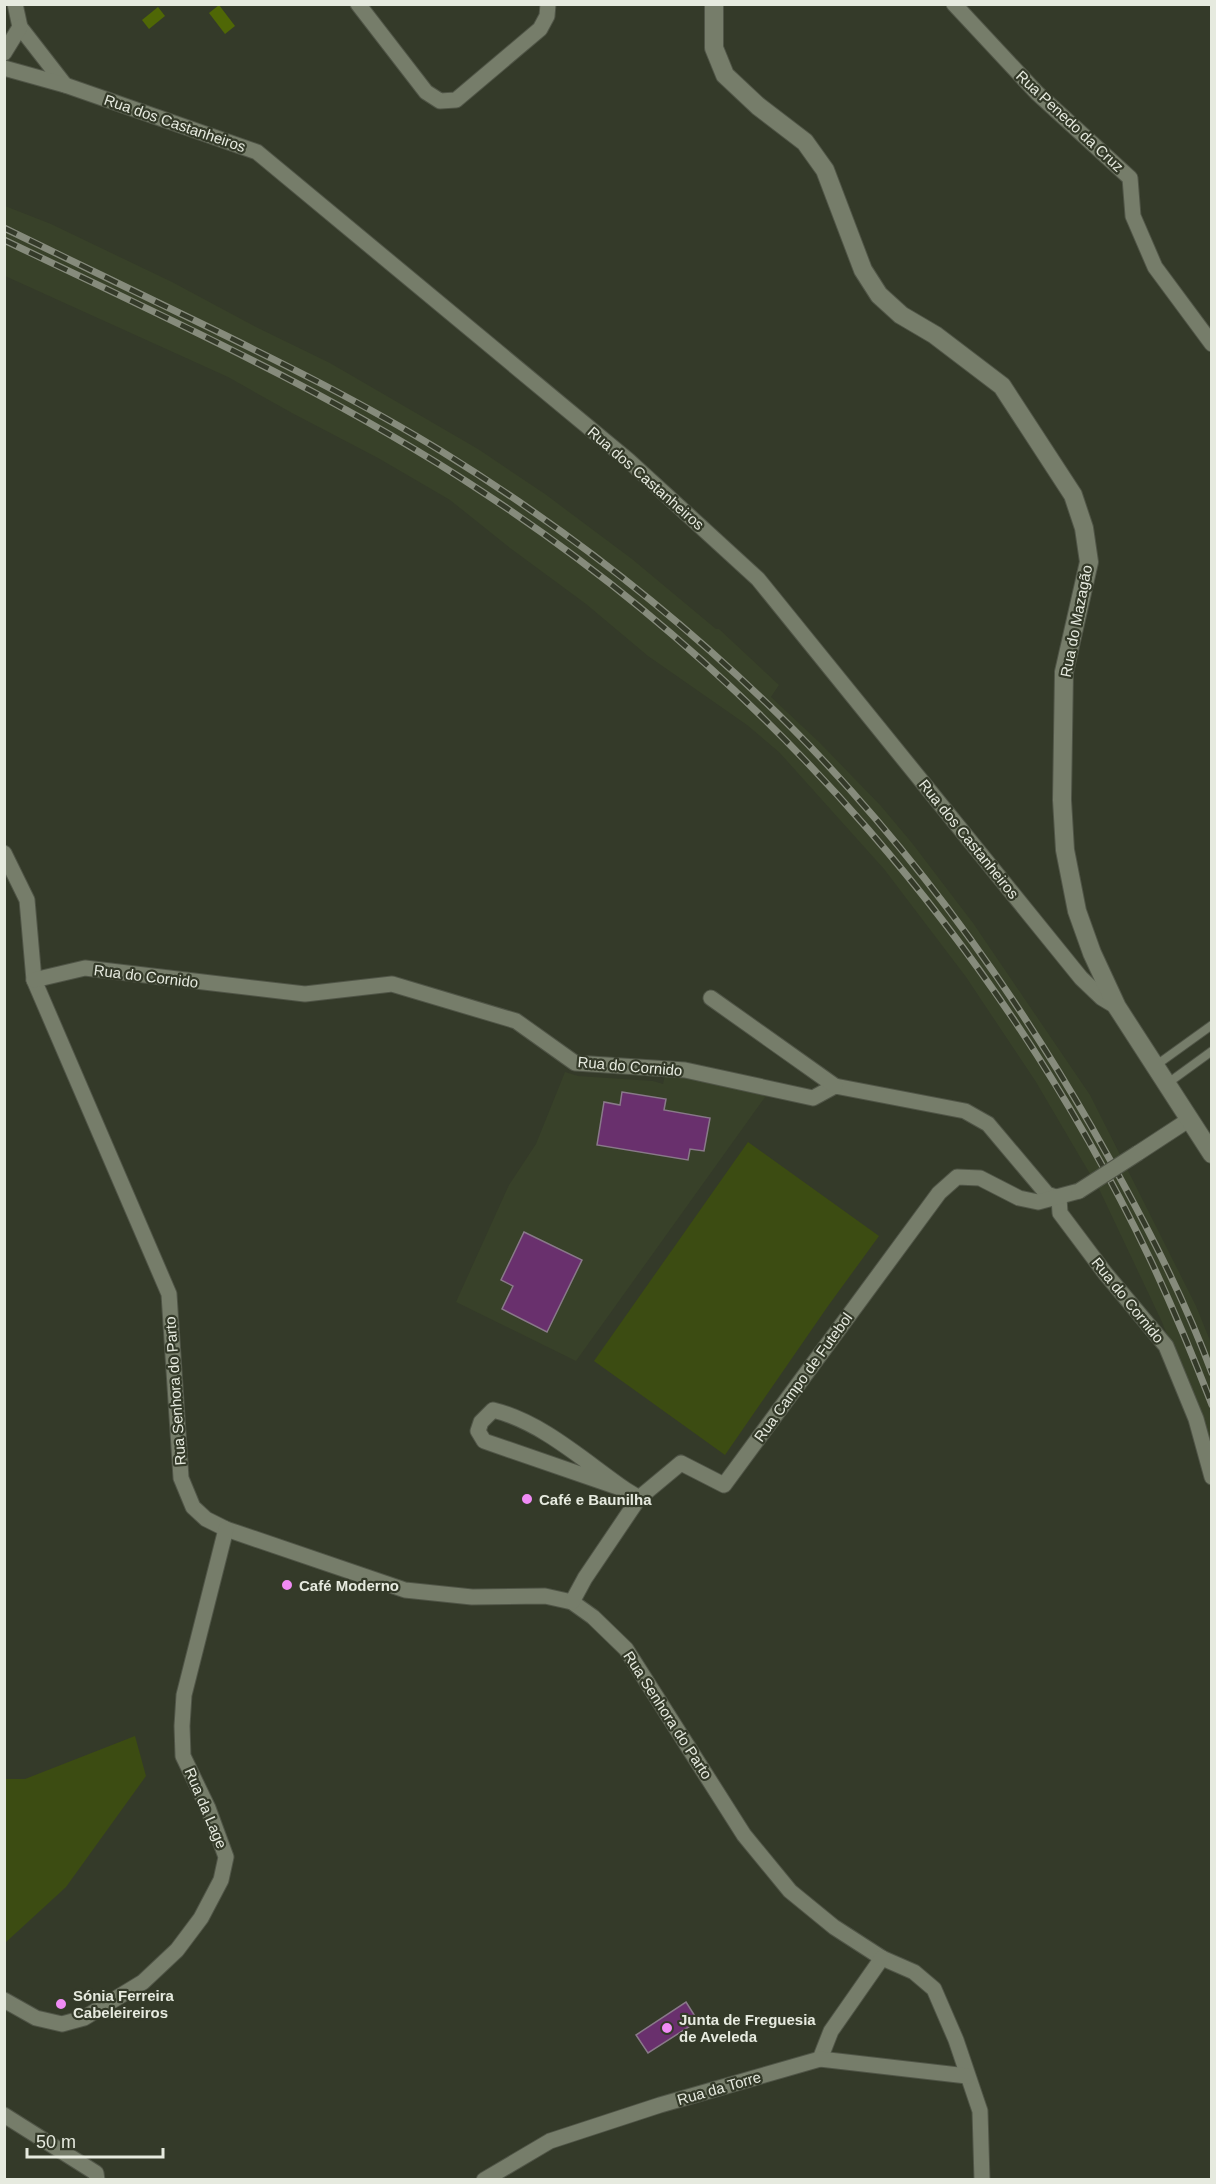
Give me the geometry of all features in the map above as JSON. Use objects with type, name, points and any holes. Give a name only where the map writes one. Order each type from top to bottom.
[{"type":"street","points":[[15,4],[20,27],[65,85]]},
{"type":"street","points":[[358,4],[426,92],[440,101],[456,100],[540,29],[547,16],[548,4]]},
{"type":"street","name":"Rua do Mazagão","points":[[714,4],[714,48],[725,75],[758,106],[805,142],[825,170],[863,270],[879,295],[901,315],[935,335],[1002,386],[1073,495],[1084,528],[1089,562],[1064,672],[1062,800],[1065,850],[1077,911],[1092,953],[1117,1006],[1212,1154]]},
{"type":"street","name":"Rua Penedo da Cruz","points":[[954,4],[1038,93],[1130,178],[1133,216],[1155,267],[1212,344]]},
{"type":"street","points":[[4,53],[20,27]]},
{"type":"street","name":"Rua dos Castanheiros","points":[[4,68],[65,85],[257,152],[628,460],[758,579],[1082,978],[1102,998],[1117,1006]]},
{"type":"street","name":"Rua Senhora do Parto","points":[[4,853],[27,900],[34,980],[169,1294],[181,1478],[193,1507],[206,1519],[226,1529],[405,1590],[472,1597],[545,1596],[572,1602],[593,1617],[626,1649],[744,1835],[790,1891],[834,1927],[882,1958],[914,1972],[934,1989],[956,2040],[980,2111],[982,2180]]},
{"type":"street","name":"Rua do Cornido","points":[[34,980],[85,968],[305,994],[392,984],[516,1021],[575,1063],[685,1070],[813,1098],[835,1086]]},
{"type":"street","points":[[711,998],[835,1086],[965,1111],[988,1124],[1047,1194],[1059,1198],[1079,1191],[1190,1119]]},
{"type":"street","name":"Rua Campo de Futebol","points":[[572,1602],[585,1578],[639,1498],[681,1463],[724,1485],[939,1193],[957,1177],[980,1178],[1019,1198],[1038,1202],[1059,1198]]},
{"type":"street","name":"Rua do Cornido","points":[[1059,1198],[1060,1213],[1105,1273],[1166,1346],[1196,1419],[1212,1477]]},
{"type":"street","points":[[626,1490],[484,1441],[478,1431],[481,1422],[493,1410],[507,1413],[535,1426],[639,1498]]},
{"type":"street","name":"Rua da Lage","points":[[4,2000],[36,2018],[62,2024],[84,2018],[143,1982],[177,1950],[201,1918],[221,1880],[226,1857],[208,1808],[183,1756],[182,1726],[184,1695],[226,1529]]},
{"type":"street","points":[[820,2059],[831,2031],[882,1958]]},
{"type":"street","name":"Rua da Torre","points":[[484,2180],[550,2141],[660,2105],[820,2059],[967,2076]]},
{"type":"street","points":[[4,2115],[96,2173],[98,2180]]},
{"type":"lane","points":[[1155,1066],[1212,1024]]},
{"type":"lane","points":[[1167,1084],[1212,1051]]},
{"type":"shaded area","points":[[219,5],[235,26],[225,34],[209,13]]},
{"type":"shaded area","points":[[158,7],[165,16],[149,29],[142,20]]},
{"type":"shaded area","points":[[5,206],[51,224],[172,282],[330,363],[478,449],[545,494],[632,559],[716,629],[719,629],[779,685],[771,697],[819,742],[881,806],[912,843],[973,923],[1090,1095],[1196,1306],[1211,1343],[1211,1461],[1183,1376],[1162,1322],[1100,1191],[1036,1082],[966,977],[884,869],[779,752],[747,725],[648,656],[586,604],[450,500],[378,458],[228,377],[5,276]]},
{"type":"shaded area","points":[[565,1072],[578,1076],[653,1081],[663,1084],[665,1075],[768,1093],[576,1361],[456,1302],[509,1185],[536,1144]]},
{"type":"shaded area","points":[[748,1142],[879,1236],[725,1455],[594,1361]]},
{"type":"shaded area","points":[[135,1736],[146,1776],[66,1887],[5,1943],[5,1779],[25,1779]]},
{"type":"building","points":[[622,1092],[666,1099],[664,1110],[710,1118],[704,1151],[690,1149],[688,1160],[597,1145],[604,1102],[620,1105]]},
{"type":"building","points":[[524,1232],[582,1260],[547,1332],[502,1309],[513,1286],[501,1280]]},
{"type":"building","name":"Junta de Freguesia de Aveleda","points":[[686,2002],[698,2021],[648,2053],[636,2035]]},
{"type":"railway","points":[[4,228],[290,368],[382,416],[441,451],[580,545],[668,615],[752,689],[835,773],[916,868],[991,968],[1026,1020],[1091,1126],[1141,1216],[1172,1278],[1212,1373]]},
{"type":"railway","points":[[4,240],[307,389],[366,421],[481,491],[586,565],[686,647],[781,735],[868,830],[950,930],[1024,1036],[1092,1146],[1151,1261],[1212,1405]]},
{"type":"place","name":"Café e Baunilha","points":[[527,1499]]},
{"type":"place","name":"Café Moderno","points":[[287,1585]]},
{"type":"place","name":"Sónia Ferreira Cabeleireiros","points":[[61,2004]]},
{"type":"place","name":"Junta de Freguesia de Aveleda","points":[[667,2028]]}]
